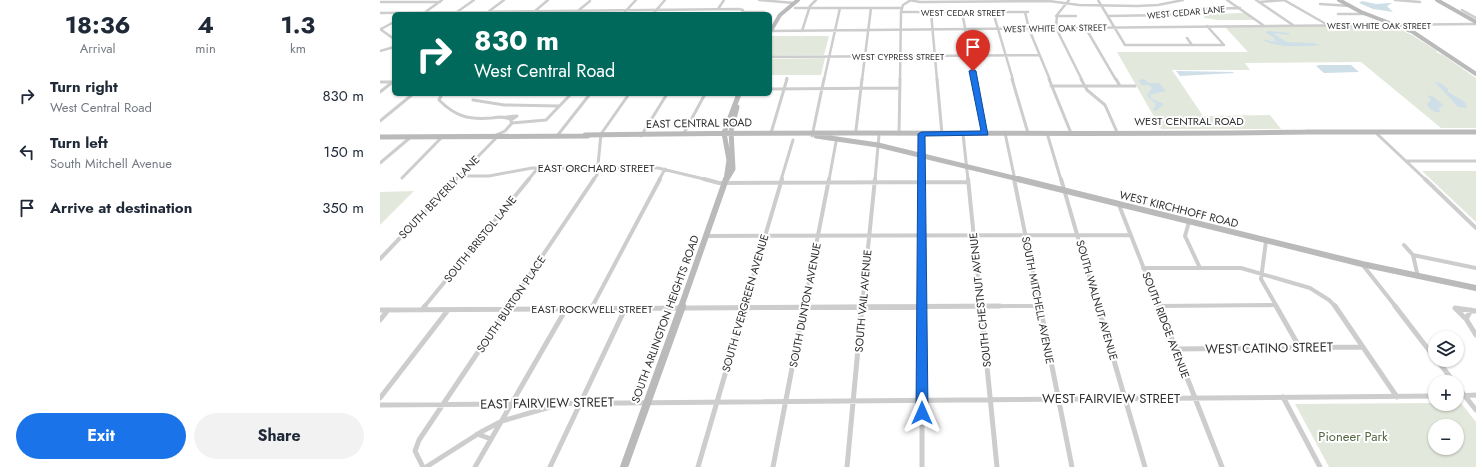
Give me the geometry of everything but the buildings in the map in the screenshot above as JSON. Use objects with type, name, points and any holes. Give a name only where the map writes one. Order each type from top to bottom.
[{"type":"main road","points":[[772,28],[780,15],[793,6],[798,0]]},
{"type":"main road","points":[[1339,0],[1366,14],[1395,24],[1418,35],[1476,74]]},
{"type":"main road","points":[[1437,0],[1476,23]]},
{"type":"main road","points":[[724,134],[738,96]]},
{"type":"main road","name":"SOUTH ARLINGTON HEIGHTS ROAD","points":[[624,467],[727,181],[731,176],[734,160],[731,134],[733,119],[741,96]]},
{"type":"main road","name":"WEST CENTRAL ROAD","points":[[813,134],[1190,134],[1476,131]]},
{"type":"main road","name":"WEST CENTRAL ROAD","points":[[813,134],[857,132],[879,135],[899,134]]},
{"type":"main road","name":"WEST KIRCHHOFF ROAD","points":[[846,133],[857,132],[878,145]]},
{"type":"main road","name":"WEST CENTRAL ROAD","points":[[1070,133],[1308,132]]},
{"type":"main road","name":"EAST CENTRAL ROAD","points":[[642,135],[684,133],[724,134]]},
{"type":"main road","name":"EAST CENTRAL ROAD","points":[[380,136],[496,136],[505,134],[585,136],[813,134]]},
{"type":"main road","name":"SOUTH ARLINGTON HEIGHTS ROAD","points":[[724,134],[729,160],[726,176],[727,181]]},
{"type":"main road","name":"EAST CENTRAL ROAD","points":[[731,134],[813,134]]},
{"type":"main road","name":"WEST KIRCHHOFF ROAD","points":[[813,134],[878,145],[1362,264],[1476,288]]},
{"type":"street","points":[[456,12],[474,0]]},
{"type":"street","points":[[488,12],[504,0]]},
{"type":"street","points":[[534,11],[548,0]]},
{"type":"street","points":[[579,11],[590,0]]},
{"type":"street","points":[[627,10],[636,0]]},
{"type":"street","points":[[656,10],[665,0]]},
{"type":"street","points":[[718,9],[724,0]]},
{"type":"street","points":[[759,0],[810,8],[901,8]]},
{"type":"street","points":[[802,31],[810,8],[816,0]]},
{"type":"street","points":[[899,134],[901,8],[904,4],[911,0],[920,2],[1044,1],[1102,6],[1151,5],[1182,0]]},
{"type":"street","points":[[1070,0],[1059,9],[1056,16],[1056,28],[1085,86],[1104,105],[1117,132]]},
{"type":"street","points":[[1098,0],[1125,45],[1224,45],[1207,26]]},
{"type":"street","points":[[1227,0],[1264,25]]},
{"type":"street","points":[[1256,0],[1294,25]]},
{"type":"street","points":[[1259,2],[1285,0],[1327,24]]},
{"type":"street","points":[[1396,0],[1420,2]]},
{"type":"street","points":[[380,2],[441,1]]},
{"type":"street","points":[[425,12],[441,1]]},
{"type":"street","points":[[1320,4],[1350,6]]},
{"type":"street","points":[[813,134],[840,8]]},
{"type":"street","points":[[857,132],[860,88],[871,8]]},
{"type":"street","name":"WEST CEDAR LANE","points":[[1108,16],[1169,15],[1198,10],[1240,8]]},
{"type":"street","points":[[488,12],[718,9],[742,12],[764,12]]},
{"type":"street","points":[[1462,10],[1476,18]]},
{"type":"street","name":"WEST CEDAR STREET","points":[[901,12],[1026,12],[1029,29]]},
{"type":"street","points":[[931,12],[942,134]]},
{"type":"street","points":[[962,12],[964,30],[985,133]]},
{"type":"street","points":[[993,12],[1004,55],[1028,133]]},
{"type":"street","points":[[380,13],[392,13]]},
{"type":"street","points":[[1338,14],[1366,14]]},
{"type":"street","points":[[1056,16],[1076,16]]},
{"type":"street","points":[[392,23],[381,29],[392,36]]},
{"type":"street","name":"WEST WHITE OAK STREET","points":[[772,31],[997,30],[1085,27],[1476,23]]},
{"type":"street","points":[[1085,27],[1099,54],[1107,64],[1120,86]]},
{"type":"street","points":[[1029,29],[1070,133]]},
{"type":"street","points":[[1187,38],[1192,45]]},
{"type":"street","points":[[1154,39],[1158,45]]},
{"type":"street","points":[[380,51],[392,48]]},
{"type":"street","name":"WEST CYPRESS STREET","points":[[772,58],[1039,55]]},
{"type":"street","points":[[770,133],[786,78]]},
{"type":"street","points":[[380,82],[392,82]]},
{"type":"street","points":[[380,92],[392,83]]},
{"type":"street","points":[[1051,86],[1135,86]]},
{"type":"street","points":[[772,89],[899,88]]},
{"type":"street","points":[[380,121],[411,96]]},
{"type":"street","points":[[441,96],[439,100],[457,116],[466,119],[516,116],[505,134]]},
{"type":"street","points":[[506,117],[512,121],[539,122],[546,120],[569,96]]},
{"type":"street","points":[[557,136],[588,96]]},
{"type":"street","points":[[601,135],[628,96]]},
{"type":"street","points":[[642,135],[666,96]]},
{"type":"street","points":[[684,133],[704,96]]},
{"type":"street","points":[[473,100],[495,102],[504,105],[559,106]]},
{"type":"street","points":[[1375,131],[1476,228]]},
{"type":"street","name":"SOUTH MITCHELL AVENUE","points":[[1005,133],[1015,179],[1038,306],[1072,467]]},
{"type":"street","name":"SOUTH WALNUT AVENUE","points":[[1048,133],[1145,467]]},
{"type":"street","points":[[921,134],[922,467]]},
{"type":"street","name":"SOUTH CHESTNUT AVENUE","points":[[963,134],[997,467]]},
{"type":"street","name":"SOUTH BURTON PLACE","points":[[422,467],[415,451],[416,446],[597,175],[599,168],[601,135]]},
{"type":"street","name":"SOUTH VAIL AVENUE","points":[[847,467],[864,307],[879,135]]},
{"type":"street","points":[[380,163],[412,136]]},
{"type":"street","points":[[402,178],[444,136]]},
{"type":"street","name":"SOUTH BEVERLY LANE","points":[[380,259],[496,136]]},
{"type":"street","name":"SOUTH EVERGREEN AVENUE","points":[[698,467],[793,140]]},
{"type":"street","name":"SOUTH DUNTON AVENUE","points":[[773,467],[836,142]]},
{"type":"street","points":[[1406,161],[1476,161]]},
{"type":"street","name":"EAST ORCHARD STREET","points":[[459,176],[489,176],[538,168],[599,168],[665,169],[719,183],[727,181],[780,183],[968,182]]},
{"type":"street","name":"SOUTH BRISTOL LANE","points":[[422,310],[538,168]]},
{"type":"street","points":[[591,309],[665,169]]},
{"type":"street","name":"SOUTH RIDGE AVENUE","points":[[1119,205],[1222,467]]},
{"type":"street","points":[[1189,222],[1185,236],[1200,268]]},
{"type":"street","points":[[707,236],[1130,234]]},
{"type":"street","points":[[1266,241],[1261,279],[1300,348]]},
{"type":"street","points":[[1404,245],[1413,255],[1418,277]]},
{"type":"street","points":[[1413,255],[1476,268]]},
{"type":"street","points":[[1362,264],[1428,349]]},
{"type":"street","points":[[1143,268],[1238,268],[1299,283],[1310,288],[1329,300],[1397,396]]},
{"type":"street","points":[[1159,306],[1276,305]]},
{"type":"street","name":"EAST ROCKWELL STREET","points":[[380,310],[1038,306]]},
{"type":"street","points":[[1467,320],[1474,311],[1455,308],[1467,320],[1476,335]]},
{"type":"street","points":[[475,467],[566,309]]},
{"type":"street","points":[[550,467],[625,309]]},
{"type":"street","points":[[380,320],[388,310]]},
{"type":"street","points":[[380,398],[448,310]]},
{"type":"street","name":"WEST CATINO STREET","points":[[1175,349],[1363,347]]},
{"type":"street","points":[[1442,367],[1449,375]]},
{"type":"street","name":"WEST FAIRVIEW STREET","points":[[786,401],[1428,396]]},
{"type":"street","points":[[1464,396],[1476,396]]},
{"type":"street","points":[[1464,396],[1476,410]]},
{"type":"street","points":[[1283,397],[1320,467]]},
{"type":"street","name":"EAST FAIRVIEW STREET","points":[[380,405],[786,401]]},
{"type":"street","points":[[426,467],[477,434],[502,421],[565,403]]},
{"type":"street","points":[[477,434],[485,435],[491,439]]},
{"type":"green space","points":[[1245,13],[1254,20],[1218,20],[1204,18],[1205,14]]},
{"type":"green space","points":[[1390,25],[1412,35],[1476,78],[1476,128],[1441,128],[1361,62],[1245,63],[1250,70],[1172,70],[1203,116],[1270,115],[1281,129],[1161,129],[1117,52],[1248,52],[1225,27]]},
{"type":"green space","points":[[772,36],[829,36],[824,55],[772,56]]},
{"type":"green space","points":[[825,58],[821,75],[772,75],[772,59]]},
{"type":"green space","points":[[1422,171],[1476,171],[1476,222]]},
{"type":"green space","points":[[414,191],[380,225],[380,192]]},
{"type":"green space","name":"Pioneer Park","points":[[1428,403],[1428,411],[1464,411],[1464,407],[1476,422],[1476,467],[1329,467],[1295,404]]},
{"type":"shaded area","points":[[1362,1],[1376,4],[1392,3],[1387,6],[1393,12],[1373,9],[1359,3]]},
{"type":"shaded area","points":[[1385,26],[1392,29],[1363,30],[1333,27]]},
{"type":"shaded area","points":[[1265,32],[1289,33],[1289,35],[1273,33],[1286,42],[1313,43],[1320,45],[1298,46],[1273,44],[1262,39],[1276,42],[1273,37]]},
{"type":"shaded area","points":[[1351,65],[1359,72],[1324,73],[1316,66]]},
{"type":"shaded area","points":[[1176,71],[1233,72],[1234,73],[1180,76]]},
{"type":"shaded area","points":[[1144,79],[1149,83],[1159,83],[1166,91],[1150,95],[1152,99],[1164,104],[1156,111],[1153,110],[1156,104],[1147,96],[1152,88],[1149,85],[1141,85],[1139,80]]},
{"type":"shaded area","points":[[1434,81],[1442,84],[1448,89],[1448,92],[1465,102],[1467,108],[1458,107]]},
{"type":"shaded area","points":[[1427,95],[1434,97],[1444,106],[1439,107],[1440,112],[1429,108],[1427,104],[1431,100]]},
{"type":"route","points":[[922,413],[921,134],[985,133],[973,71]]}]
